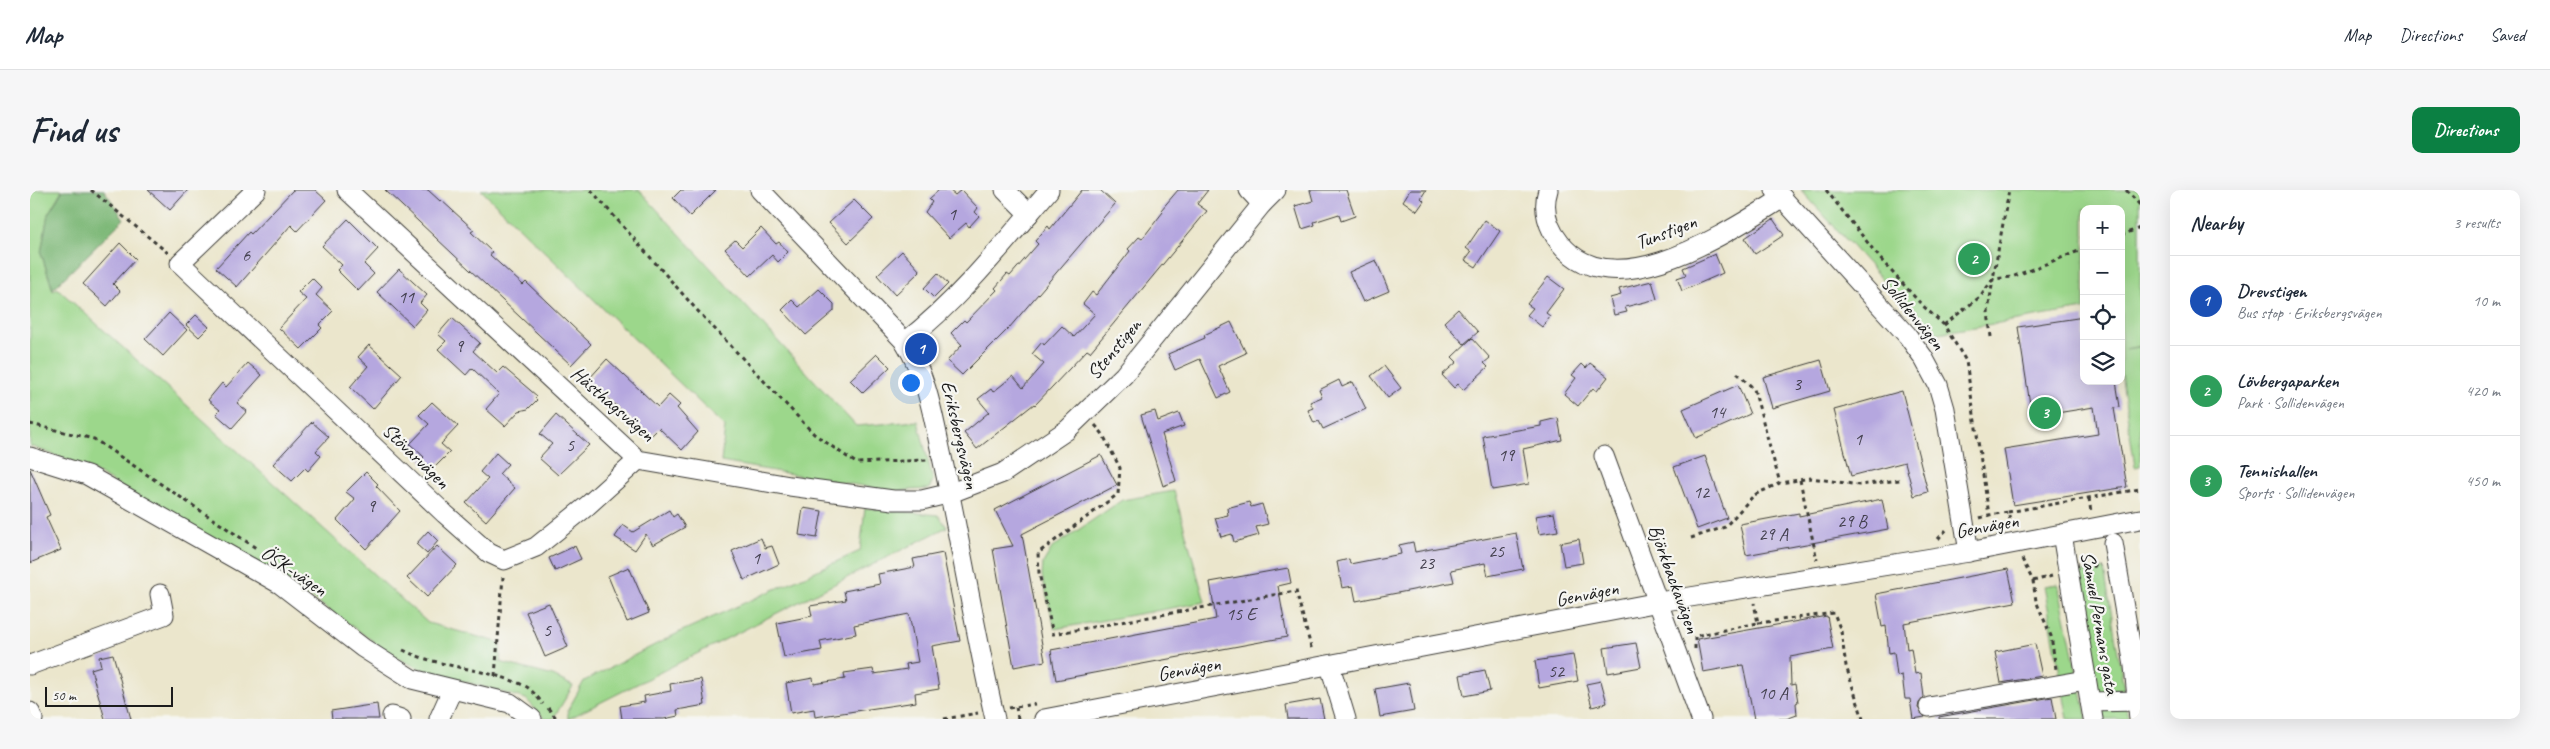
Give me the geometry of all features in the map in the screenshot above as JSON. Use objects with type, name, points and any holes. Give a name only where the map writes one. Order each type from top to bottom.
[{"type":"street","points":[[180,263],[256,190]]},
{"type":"street","name":"Hästhagsvägen","points":[[347,190],[638,460],[790,486],[893,500],[922,500],[951,493]]},
{"type":"street","name":"Eriksbergsvägen","points":[[760,190],[905,342],[919,365],[926,383],[951,493],[995,719]]},
{"type":"street","points":[[1005,190],[1029,214]]},
{"type":"street","points":[[905,342],[925,326],[969,282],[1049,190]]},
{"type":"street","name":"Stenstigen","points":[[951,493],[1003,473],[1067,430],[1124,375],[1256,197],[1276,190]]},
{"type":"street","name":"Tunstigen","points":[[1548,190],[1546,214],[1554,235],[1566,250],[1582,262],[1608,271],[1655,264],[1671,258],[1729,230],[1779,194]]},
{"type":"street","name":"Sollidenvägen","points":[[1779,194],[1907,335],[1923,357],[1938,385],[1945,409],[1968,552]]},
{"type":"street","name":"Stövarvägen","points":[[180,263],[445,514],[489,553],[504,560]]},
{"type":"street","name":"Björkbackavägen","points":[[1604,456],[1701,719]]},
{"type":"street","name":"ÖSK-vägen","points":[[31,458],[87,475],[280,584],[363,648],[412,679],[510,703],[532,719]]},
{"type":"street","points":[[504,560],[536,547],[638,460]]},
{"type":"street","name":"Genvägen","points":[[1044,719],[1659,602],[1968,552],[2140,519]]},
{"type":"street","name":"Samuel Permans gata","points":[[2062,534],[2092,711]]},
{"type":"street","points":[[2092,711],[2138,707],[2134,666],[2113,542]]},
{"type":"street","points":[[30,664],[164,615],[160,594]]},
{"type":"street","points":[[1330,666],[1346,719]]},
{"type":"street","points":[[1929,708],[2086,680]]},
{"type":"street","points":[[439,719],[452,690]]},
{"type":"street","points":[[30,712],[33,719]]},
{"type":"path","points":[[91,190],[180,263]]},
{"type":"path","points":[[592,190],[695,308],[814,434],[856,462],[942,459]]},
{"type":"path","points":[[1991,336],[1988,312],[2009,190]]},
{"type":"path","points":[[2126,190],[2140,205]]},
{"type":"path","points":[[2125,234],[2140,228]]},
{"type":"path","points":[[1944,326],[1981,296],[1993,279],[2012,276],[2081,250]]},
{"type":"path","points":[[1737,373],[1754,390],[1780,483]]},
{"type":"path","points":[[1085,413],[1102,433],[1120,468],[1118,494],[1038,553],[1039,573],[1053,634],[1296,592],[1314,656]]},
{"type":"path","points":[[30,424],[94,440],[262,552]]},
{"type":"path","points":[[1691,538],[1725,527],[1754,496],[1780,483],[1811,478],[1859,484],[1900,480]]},
{"type":"path","points":[[1800,480],[1817,561]]},
{"type":"path","points":[[2008,512],[2140,489]]},
{"type":"path","points":[[2065,684],[2056,673],[2051,636],[2036,601],[2033,581],[2103,565],[2104,544],[2113,542]]},
{"type":"path","points":[[495,676],[504,560]]},
{"type":"path","points":[[1754,600],[1758,623]]},
{"type":"path","points":[[1679,657],[1695,653],[1694,636],[1758,623],[1834,613],[1841,631],[1846,666],[1862,719]]},
{"type":"path","points":[[395,646],[423,660],[495,676],[529,688],[557,719]]},
{"type":"path","points":[[1016,707],[1018,719]]},
{"type":"green space","points":[[30,190],[62,190],[48,214],[41,253],[53,291],[57,288],[428,623],[501,643],[500,662],[553,676],[573,686],[553,719],[545,719],[526,699],[421,669],[397,658],[315,600],[87,467],[30,446]]},
{"type":"green space","points":[[63,190],[104,190],[124,219],[53,289],[41,253],[48,214]]},
{"type":"green space","points":[[481,190],[639,190],[856,426],[918,421],[933,480],[929,489],[892,491],[721,462],[725,427]]},
{"type":"green space","points":[[1801,190],[2140,190],[2140,346],[2125,349],[2125,205],[2080,205],[2080,310],[1932,334]]},
{"type":"green space","points":[[2140,347],[2140,466],[2135,467],[2123,385],[2125,385],[2125,349]]},
{"type":"green space","points":[[1174,491],[1205,602],[1055,629],[1042,576],[1043,563],[1052,548],[1122,500]]},
{"type":"green space","points":[[865,508],[938,515],[947,527],[568,719],[568,710],[584,681],[682,631],[860,551]]},
{"type":"green space","points":[[2104,569],[2124,689],[2111,695],[2098,695],[2077,573]]},
{"type":"green space","points":[[2058,584],[2087,719],[2068,719],[2044,586]]},
{"type":"green space","points":[[2111,707],[2126,707],[2128,719],[2100,719],[2099,714]]},
{"type":"building","points":[[148,190],[188,190],[170,210]]},
{"type":"building","points":[[293,190],[315,190],[326,200],[297,231],[291,225],[237,287],[216,268],[249,232],[251,234]]},
{"type":"building","points":[[385,190],[428,190],[474,230],[471,232],[492,252],[490,255],[523,285],[526,282],[591,344],[571,365]]},
{"type":"building","points":[[681,190],[716,190],[690,216],[673,198]]},
{"type":"building","points":[[939,190],[949,190],[955,195],[961,190],[978,208],[975,212],[979,216],[969,227],[966,223],[949,238],[925,212],[932,202],[929,199]]},
{"type":"building","points":[[1082,190],[1100,190],[1115,204],[1009,328],[962,375],[947,361],[962,345],[951,333],[964,320],[966,322],[997,290],[995,288],[1007,274],[1010,276],[1038,244],[1035,241],[1048,226],[1050,229]]},
{"type":"building","points":[[1178,190],[1208,190],[1197,204],[1207,211],[1090,352],[1087,350],[1035,405],[977,449],[964,433],[989,412],[978,399],[991,389],[993,392],[1013,376],[1023,388],[1044,364],[1032,354],[1042,342],[1044,345],[1062,326],[1074,337],[1095,314],[1083,304],[1092,292],[1096,295],[1130,251],[1128,249],[1139,237],[1142,239],[1163,212],[1161,210]]},
{"type":"building","points":[[1310,190],[1346,190],[1355,216],[1341,221],[1339,214],[1314,222],[1315,225],[1302,229],[1295,206],[1313,201]]},
{"type":"building","points":[[1410,190],[1426,190],[1421,198],[1424,201],[1417,211],[1403,201]]},
{"type":"building","points":[[854,200],[873,219],[848,243],[829,223]]},
{"type":"building","points":[[348,219],[378,249],[364,264],[374,274],[358,291],[337,270],[342,265],[322,246]]},
{"type":"building","points":[[1773,219],[1784,235],[1755,254],[1745,238]]},
{"type":"building","points":[[1485,220],[1500,231],[1476,267],[1465,260],[1471,252],[1466,248]]},
{"type":"building","points":[[761,228],[776,244],[779,242],[788,252],[778,262],[772,255],[750,276],[725,249],[735,240],[742,247]]},
{"type":"building","points":[[120,243],[136,259],[113,284],[120,291],[107,306],[83,284]]},
{"type":"building","points":[[902,251],[920,271],[895,295],[877,275]]},
{"type":"building","points":[[1715,254],[1723,273],[1682,291],[1677,278],[1686,275],[1683,268]]},
{"type":"building","points":[[1376,260],[1389,291],[1363,302],[1349,272]]},
{"type":"building","points":[[399,269],[427,295],[420,303],[427,310],[413,326],[377,292]]},
{"type":"building","points":[[938,273],[948,284],[934,298],[924,288]]},
{"type":"building","points":[[1548,277],[1564,289],[1546,313],[1550,316],[1542,327],[1527,315],[1533,308],[1527,304]]},
{"type":"building","points":[[312,278],[322,288],[316,295],[333,311],[319,325],[322,328],[301,349],[279,328],[306,299],[298,292]]},
{"type":"building","points":[[1652,281],[1657,299],[1625,307],[1627,312],[1614,315],[1610,298],[1621,295],[1619,289]]},
{"type":"building","points":[[819,289],[834,304],[834,311],[806,335],[782,310],[792,300],[799,307]]},
{"type":"building","points":[[1458,309],[1478,332],[1464,344],[1444,322]]},
{"type":"building","points":[[169,313],[187,330],[163,356],[145,339]]},
{"type":"building","points":[[196,315],[209,327],[199,337],[186,325]]},
{"type":"building","points":[[452,318],[480,343],[473,351],[497,373],[503,367],[537,396],[535,398],[537,400],[528,409],[519,411],[505,426],[486,409],[499,394],[472,368],[466,375],[438,349],[446,341],[438,334]]},
{"type":"building","points":[[2080,318],[2080,385],[2117,385],[2120,407],[2114,408],[2127,487],[2013,505],[2004,449],[2098,434],[2094,407],[2032,417],[2018,327]]},
{"type":"building","points":[[1231,322],[1246,353],[1218,366],[1230,392],[1218,398],[1200,359],[1175,370],[1168,354],[1205,338],[1204,335]]},
{"type":"building","points":[[1472,338],[1490,358],[1484,363],[1488,367],[1463,390],[1458,384],[1454,388],[1442,375],[1457,362],[1452,357]]},
{"type":"building","points":[[369,345],[402,375],[373,409],[350,387],[368,366],[358,357]]},
{"type":"building","points":[[877,354],[890,367],[863,393],[850,380]]},
{"type":"building","points":[[607,359],[658,407],[669,395],[680,405],[677,408],[698,432],[682,450],[659,428],[650,437],[588,380]]},
{"type":"building","points":[[1821,360],[1830,391],[1772,408],[1763,377]]},
{"type":"building","points":[[248,363],[262,375],[237,403],[247,411],[232,428],[216,414],[220,410],[208,400],[222,383],[226,387]]},
{"type":"building","points":[[1590,363],[1608,377],[1597,391],[1593,388],[1578,406],[1564,394],[1576,378],[1572,375],[1582,364],[1586,368]]},
{"type":"building","points":[[1384,366],[1401,388],[1388,398],[1371,376]]},
{"type":"building","points":[[1339,380],[1342,387],[1353,382],[1366,409],[1323,429],[1319,421],[1314,423],[1308,410],[1313,408],[1310,402],[1322,397],[1319,390]]},
{"type":"building","points":[[1738,385],[1750,414],[1696,438],[1683,409]]},
{"type":"building","points":[[1902,391],[1928,492],[1914,496],[1905,462],[1851,476],[1834,410]]},
{"type":"building","points":[[432,402],[458,426],[441,444],[450,452],[432,470],[421,460],[424,457],[410,444],[429,424],[419,415]]},
{"type":"building","points":[[1155,411],[1158,421],[1179,413],[1184,426],[1162,434],[1176,481],[1163,486],[1141,415]]},
{"type":"building","points":[[556,415],[589,445],[558,475],[539,458],[552,444],[540,434]]},
{"type":"building","points":[[1558,418],[1562,440],[1523,449],[1529,484],[1492,490],[1483,436],[1541,426],[1541,422]]},
{"type":"building","points":[[312,422],[329,437],[316,451],[321,456],[308,471],[305,468],[292,481],[273,464]]},
{"type":"building","points":[[496,453],[508,464],[499,474],[515,488],[486,521],[466,503],[488,479],[480,472]]},
{"type":"building","points":[[1101,455],[1117,485],[1022,534],[1045,661],[1014,667],[993,549],[1013,546],[995,510]]},
{"type":"building","points":[[1705,456],[1727,518],[1697,529],[1674,467]]},
{"type":"building","points":[[30,469],[50,515],[46,517],[61,550],[30,563]]},
{"type":"building","points":[[366,472],[378,484],[376,486],[400,511],[366,549],[337,520],[355,499],[346,492]]},
{"type":"building","points":[[1882,499],[1888,529],[1746,555],[1740,524],[1799,513],[1799,516]]},
{"type":"building","points":[[1249,502],[1251,507],[1262,504],[1268,524],[1256,527],[1259,535],[1234,542],[1232,534],[1221,537],[1215,518],[1228,515],[1227,508]]},
{"type":"building","points":[[803,508],[822,511],[817,538],[799,535]]},
{"type":"building","points":[[669,510],[673,517],[677,514],[685,527],[653,545],[646,534],[635,550],[615,537],[623,525],[633,532]]},
{"type":"building","points":[[1554,513],[1558,531],[1539,534],[1535,516]]},
{"type":"building","points":[[428,531],[438,541],[427,554],[416,544]]},
{"type":"building","points":[[1516,533],[1523,569],[1488,576],[1485,563],[1451,570],[1454,582],[1356,601],[1353,586],[1342,588],[1337,562],[1349,559],[1350,564],[1401,554],[1399,545],[1413,542],[1415,552]]},
{"type":"building","points":[[761,538],[765,548],[772,546],[779,564],[744,580],[732,551]]},
{"type":"building","points":[[1579,539],[1583,563],[1564,566],[1560,543]]},
{"type":"building","points":[[437,546],[457,565],[427,597],[407,578]]},
{"type":"building","points":[[575,546],[581,559],[555,571],[549,558]]},
{"type":"building","points":[[943,553],[960,641],[932,646],[939,689],[915,693],[916,702],[815,717],[814,709],[791,713],[786,683],[813,678],[814,684],[845,679],[844,673],[873,669],[874,674],[907,669],[906,664],[918,662],[909,614],[854,625],[856,634],[820,641],[822,650],[784,657],[777,623],[812,616],[810,606],[846,600],[844,591],[880,584],[878,574],[915,567],[913,559]]},
{"type":"building","points":[[629,567],[649,613],[627,622],[608,576]]},
{"type":"building","points":[[1288,568],[1291,583],[1278,586],[1287,637],[1056,680],[1051,650],[1216,619],[1210,582]]},
{"type":"building","points":[[2008,569],[2015,602],[1904,623],[1907,649],[1911,648],[1915,674],[1921,673],[1924,697],[1919,703],[1918,708],[1925,717],[1913,719],[1910,699],[1905,699],[1902,675],[1897,676],[1894,652],[1889,653],[1886,626],[1882,627],[1876,594]]},
{"type":"building","points":[[549,603],[568,647],[545,657],[526,612]]},
{"type":"building","points":[[1827,616],[1833,649],[1790,657],[1791,685],[1795,684],[1798,702],[1796,703],[1797,715],[1786,719],[1754,719],[1743,665],[1703,672],[1697,639]]},
{"type":"building","points":[[1636,643],[1641,667],[1608,673],[1604,648]]},
{"type":"building","points":[[2035,644],[2042,676],[2001,683],[1995,652]]},
{"type":"building","points":[[113,654],[131,719],[105,719],[91,669],[101,666],[99,657]]},
{"type":"building","points":[[1573,655],[1578,681],[1539,688],[1535,661]]},
{"type":"building","points":[[1485,670],[1490,691],[1464,696],[1460,675]]},
{"type":"building","points":[[701,679],[705,705],[677,710],[678,716],[664,719],[622,719],[620,706],[645,702],[644,696],[671,691],[670,684]]},
{"type":"building","points":[[1601,681],[1607,703],[1592,707],[1586,684]]},
{"type":"building","points":[[1409,683],[1414,711],[1380,717],[1375,689]]},
{"type":"building","points":[[2052,697],[2056,719],[1939,719],[1939,717]]},
{"type":"building","points":[[1320,699],[1324,719],[1288,719],[1286,705]]},
{"type":"building","points":[[377,704],[379,719],[332,719],[331,711]]},
{"type":"place","name":"Lövbergaparken","points":[[1974,259]]},
{"type":"place","name":"Drevstigen","points":[[921,349]]},
{"type":"place","name":"Tennishallen","points":[[2045,413]]}]
